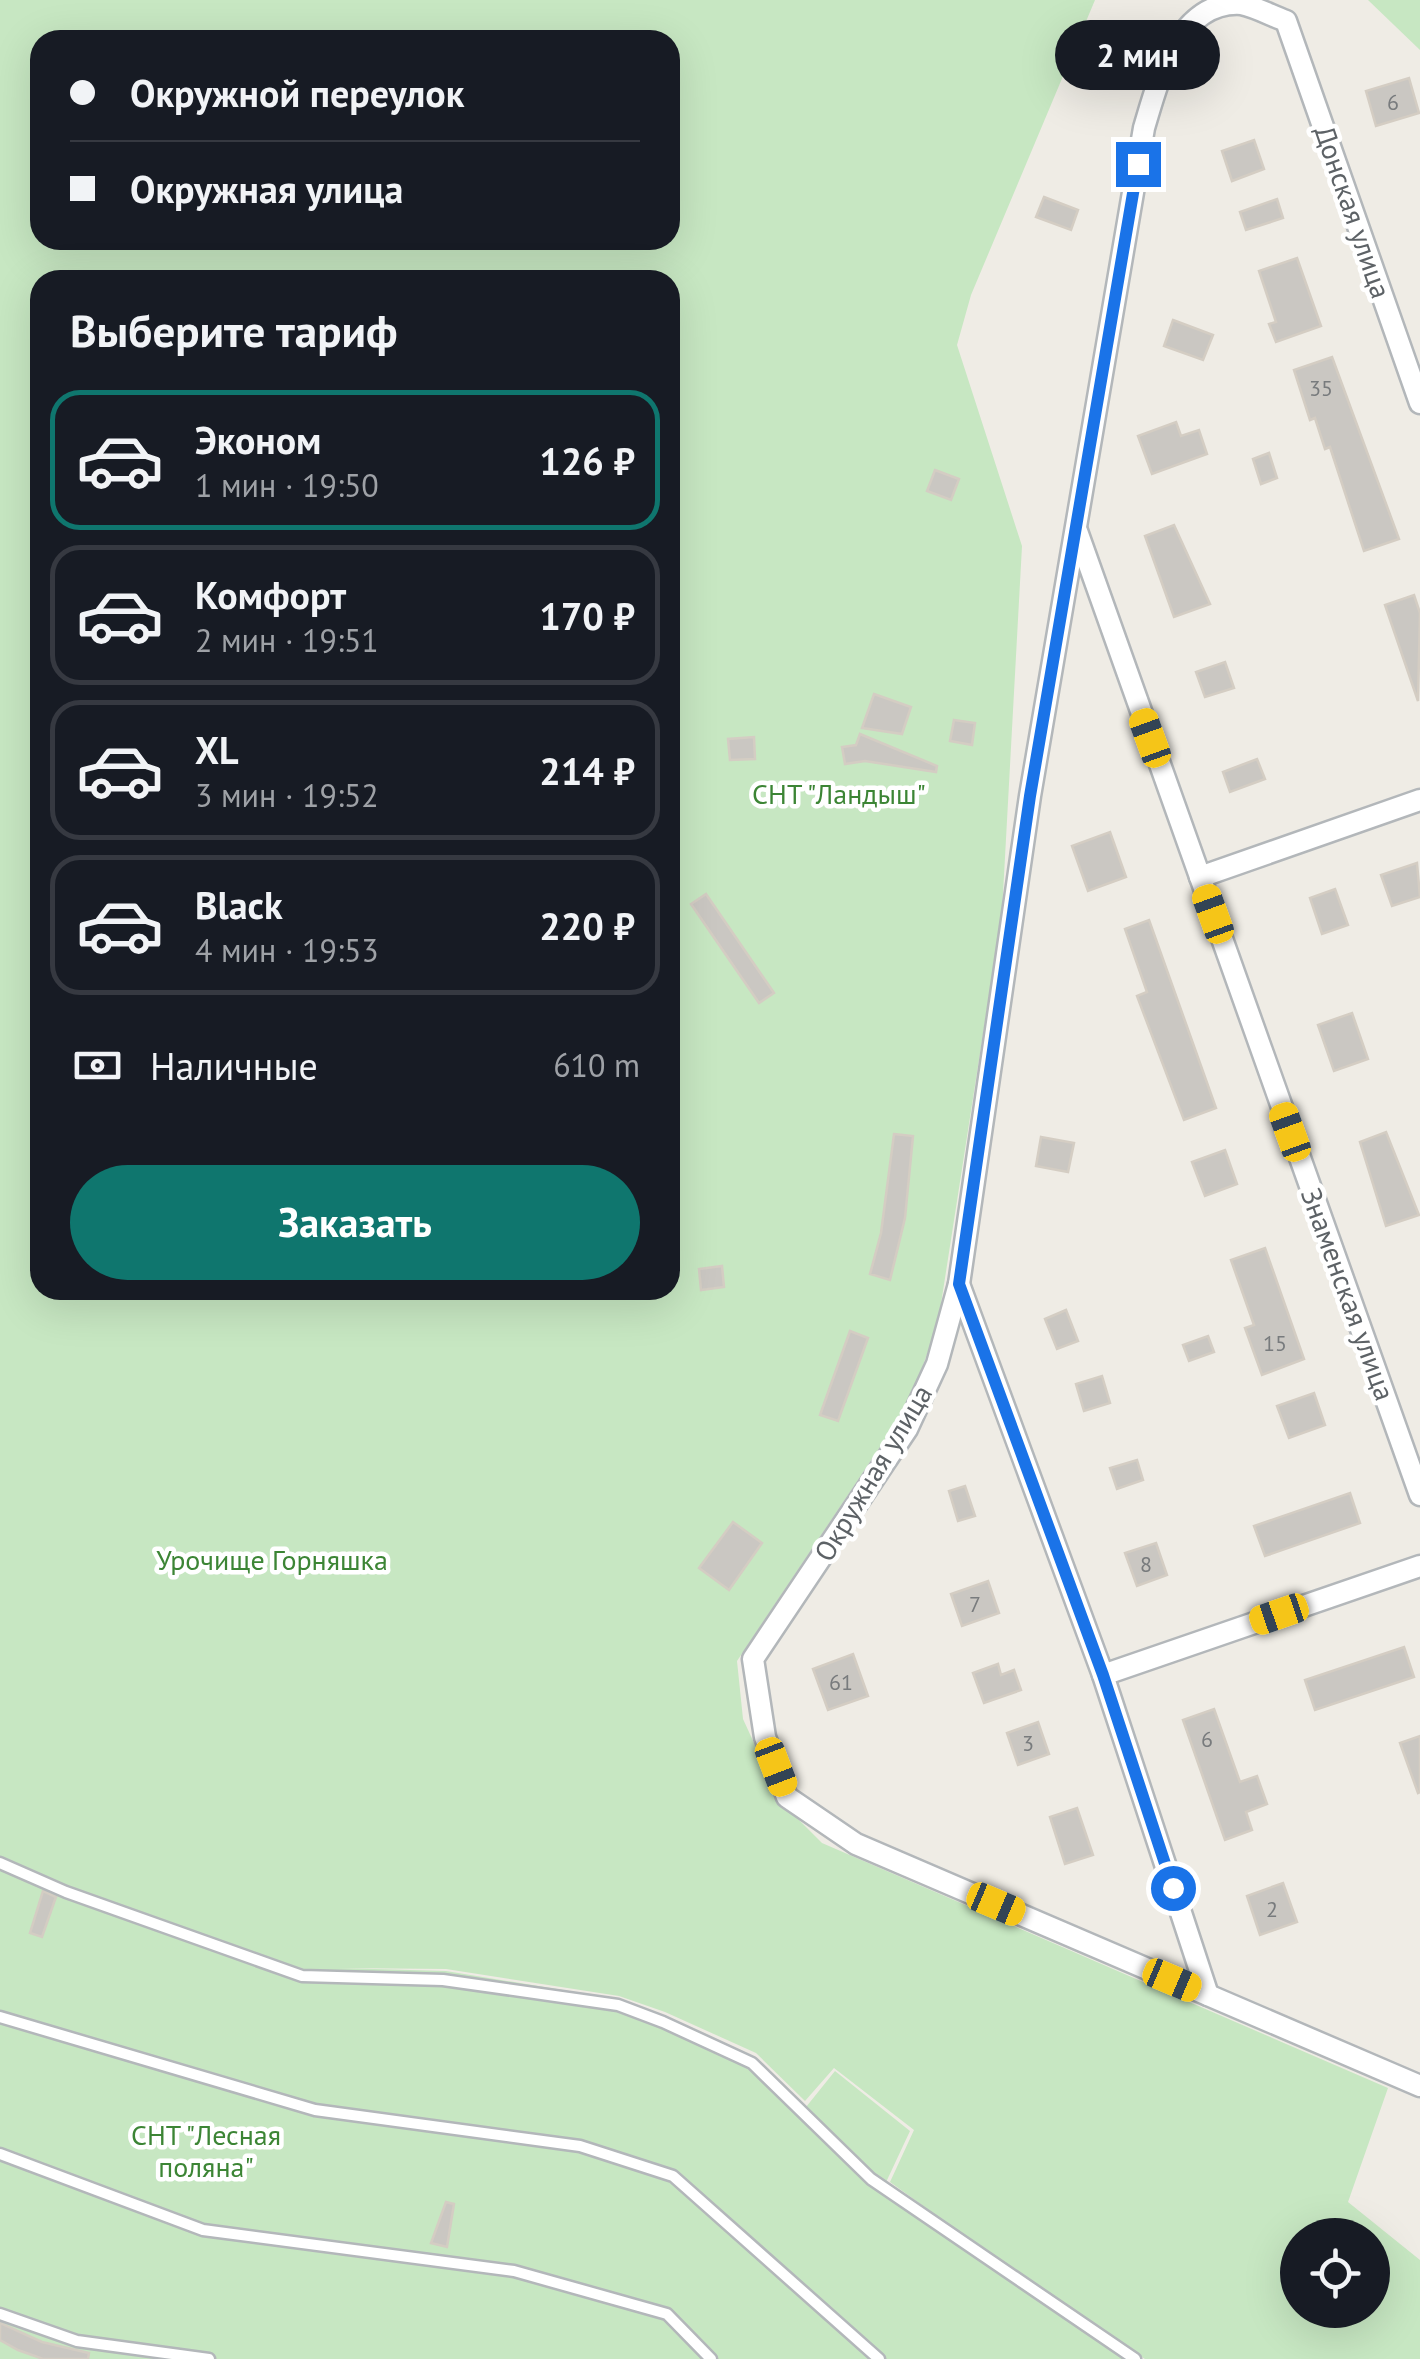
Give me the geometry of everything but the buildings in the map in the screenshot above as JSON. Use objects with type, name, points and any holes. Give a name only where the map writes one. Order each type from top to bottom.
[{"type":"street","name":"Окружная улица","points":[[1286,21],[1238,4],[1206,9],[1168,46],[1144,128],[1030,796],[959,1284],[938,1364],[906,1429],[753,1659],[765,1737],[787,1797],[856,1844],[1420,2086]]},
{"type":"street","name":"Донская улица","points":[[1286,21],[1420,403]]},
{"type":"street","name":"Знаменская улица","points":[[1076,528],[1420,1495]]},
{"type":"street","points":[[1200,878],[1420,800]]},
{"type":"street","points":[[959,1284],[1103,1675],[1208,1995]]},
{"type":"street","points":[[1103,1675],[1420,1566]]},
{"type":"lane","points":[[1272,0],[1286,21]]},
{"type":"lane","points":[[0,1863],[66,1892],[302,1976],[443,1980],[618,2005],[664,2022],[752,2062],[870,2179],[1135,2359]]},
{"type":"lane","points":[[0,2017],[316,2110],[580,2146],[673,2176],[880,2359]]},
{"type":"lane","points":[[0,2154],[203,2230],[514,2271],[667,2314],[711,2359]]},
{"type":"lane","points":[[0,2314],[77,2341],[209,2359]]},
{"type":"green space","points":[[0,0],[1095,0],[971,295],[957,345],[1022,546],[1002,912],[938,1323],[910,1402],[737,1661],[743,1719],[781,1802],[822,1843],[1388,2088],[1348,2202],[1368,2218],[1280,2218],[1280,2328],[1390,2328],[1390,2236],[1420,2260],[1420,2359],[1145,2359],[1050,2298],[890,2182],[914,2130],[834,2068],[805,2101],[756,2053],[619,1996],[446,1969],[338,1968],[446,1971],[618,1999],[755,2059],[806,2107],[835,2071],[910,2131],[881,2193],[1129,2359],[0,2359]]},
{"type":"green space","points":[[1368,0],[1420,0],[1420,50]]},
{"type":"route","points":[[1138,164],[1030,796],[959,1284],[1103,1675],[1173,1888]]},
{"type":"park label","name":"СНТ \"Ландыш\"","points":[[839,794]]},
{"type":"park label","name":"Урочище Горняшка","points":[[272,1560]]},
{"type":"park label","name":"СНТ \"Лесная поляна\"","points":[[206,2151]]}]
